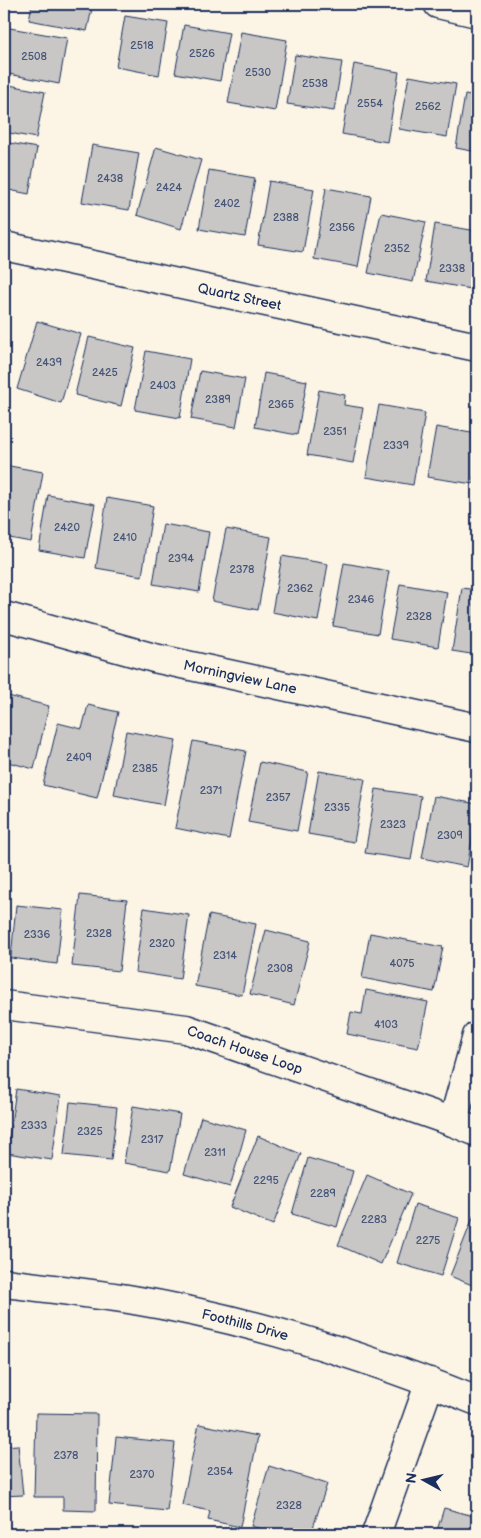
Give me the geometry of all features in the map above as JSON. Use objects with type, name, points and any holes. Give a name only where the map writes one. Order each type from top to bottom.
[{"type":"street","points":[[438,4],[477,13]]},
{"type":"street","name":"Quartz Street","points":[[4,246],[477,347]]},
{"type":"street","name":"Morningview Lane","points":[[4,616],[154,658],[477,728]]},
{"type":"street","name":"Coach House Loop","points":[[4,1005],[186,1029],[465,1127]]},
{"type":"street","points":[[465,1127],[477,1036]]},
{"type":"street","name":"Foothills Drive","points":[[4,1284],[129,1300],[195,1313],[277,1334],[430,1382],[477,1402]]},
{"type":"street","points":[[376,1534],[430,1382]]},
{"type":"building","points":[[32,4],[93,4],[87,31],[29,20]]},
{"type":"building","points":[[125,16],[168,23],[159,75],[116,67]]},
{"type":"building","points":[[184,25],[229,33],[220,81],[175,73]]},
{"type":"building","points":[[4,27],[67,38],[59,84],[4,73]]},
{"type":"building","points":[[241,32],[287,40],[275,111],[228,103]]},
{"type":"building","points":[[295,55],[342,62],[334,111],[287,104]]},
{"type":"building","points":[[354,64],[399,72],[387,142],[342,134]]},
{"type":"building","points":[[409,76],[456,84],[447,137],[399,129]]},
{"type":"building","points":[[4,84],[45,92],[36,138],[4,132]]},
{"type":"building","points":[[465,95],[477,97],[477,152],[456,148]]},
{"type":"building","points":[[4,142],[37,148],[29,194],[4,189]]},
{"type":"building","points":[[92,145],[139,153],[129,210],[82,202]]},
{"type":"building","points":[[156,147],[201,160],[181,229],[137,215]]},
{"type":"building","points":[[209,170],[255,178],[245,237],[199,229]]},
{"type":"building","points":[[269,181],[314,189],[303,252],[258,245]]},
{"type":"building","points":[[326,188],[371,196],[358,267],[314,259]]},
{"type":"building","points":[[381,213],[426,222],[413,282],[368,273]]},
{"type":"building","points":[[435,224],[477,231],[477,254],[471,289],[426,281]]},
{"type":"building","points":[[37,321],[81,334],[61,403],[17,389]]},
{"type":"building","points":[[89,337],[135,348],[121,406],[75,395]]},
{"type":"building","points":[[146,351],[190,359],[180,418],[135,410]]},
{"type":"building","points":[[200,371],[245,379],[236,427],[191,419]]},
{"type":"building","points":[[264,373],[307,381],[297,435],[255,427]]},
{"type":"building","points":[[319,390],[345,395],[344,405],[363,408],[353,463],[307,455]]},
{"type":"building","points":[[379,405],[425,413],[413,485],[366,477]]},
{"type":"building","points":[[436,427],[477,434],[477,458],[473,484],[427,477]]},
{"type":"building","points":[[4,465],[43,472],[31,542],[4,537]]},
{"type":"building","points":[[48,495],[95,504],[85,558],[39,550]]},
{"type":"building","points":[[107,498],[153,506],[142,576],[96,568]]},
{"type":"building","points":[[163,524],[209,532],[199,592],[153,584]]},
{"type":"building","points":[[226,529],[271,537],[258,610],[212,601]]},
{"type":"building","points":[[282,556],[328,564],[318,621],[272,612]]},
{"type":"building","points":[[344,563],[389,571],[378,634],[333,626]]},
{"type":"building","points":[[400,584],[447,592],[438,647],[390,639]]},
{"type":"building","points":[[462,588],[477,590],[477,655],[452,651]]},
{"type":"building","points":[[4,695],[49,706],[34,769],[4,761]]},
{"type":"building","points":[[88,705],[118,712],[97,798],[43,785],[58,723],[82,729]]},
{"type":"building","points":[[126,731],[176,740],[164,805],[114,795]]},
{"type":"building","points":[[193,741],[246,751],[229,839],[175,828]]},
{"type":"building","points":[[260,762],[308,772],[297,831],[248,822]]},
{"type":"building","points":[[319,771],[365,779],[354,842],[308,834]]},
{"type":"building","points":[[376,789],[421,796],[411,860],[365,853]]},
{"type":"building","points":[[434,796],[477,804],[467,867],[422,858]]},
{"type":"building","points":[[80,895],[127,900],[119,971],[72,966]]},
{"type":"building","points":[[16,905],[63,910],[57,964],[11,958]]},
{"type":"building","points":[[144,908],[189,915],[180,979],[135,972]]},
{"type":"building","points":[[209,915],[256,924],[242,995],[195,986]]},
{"type":"building","points":[[266,930],[310,941],[294,1005],[250,994]]},
{"type":"building","points":[[370,933],[443,947],[434,992],[362,978]]},
{"type":"building","points":[[366,990],[428,1002],[418,1048],[347,1034],[351,1012],[362,1014]]},
{"type":"building","points":[[16,1089],[61,1096],[52,1160],[7,1153]]},
{"type":"building","points":[[70,1102],[117,1107],[111,1160],[64,1155]]},
{"type":"building","points":[[133,1106],[180,1114],[170,1171],[124,1163]]},
{"type":"building","points":[[201,1117],[246,1130],[230,1187],[184,1174]]},
{"type":"building","points":[[258,1136],[301,1154],[273,1225],[230,1207]]},
{"type":"building","points":[[308,1158],[353,1171],[337,1227],[292,1214]]},
{"type":"building","points":[[367,1175],[411,1194],[381,1264],[338,1245]]},
{"type":"building","points":[[415,1204],[459,1218],[441,1276],[397,1263]]},
{"type":"building","points":[[474,1215],[477,1217],[477,1287],[450,1276]]},
{"type":"building","points":[[36,1413],[97,1414],[96,1511],[63,1510],[63,1497],[34,1497]]},
{"type":"building","points":[[199,1424],[258,1436],[240,1527],[208,1520],[210,1511],[182,1505]]},
{"type":"building","points":[[116,1437],[175,1443],[167,1511],[109,1505]]},
{"type":"building","points":[[18,1445],[23,1495],[4,1496],[4,1446]]},
{"type":"building","points":[[269,1466],[327,1484],[311,1534],[278,1534],[251,1526]]},
{"type":"building","points":[[444,1508],[477,1517],[476,1534],[436,1534]]}]
